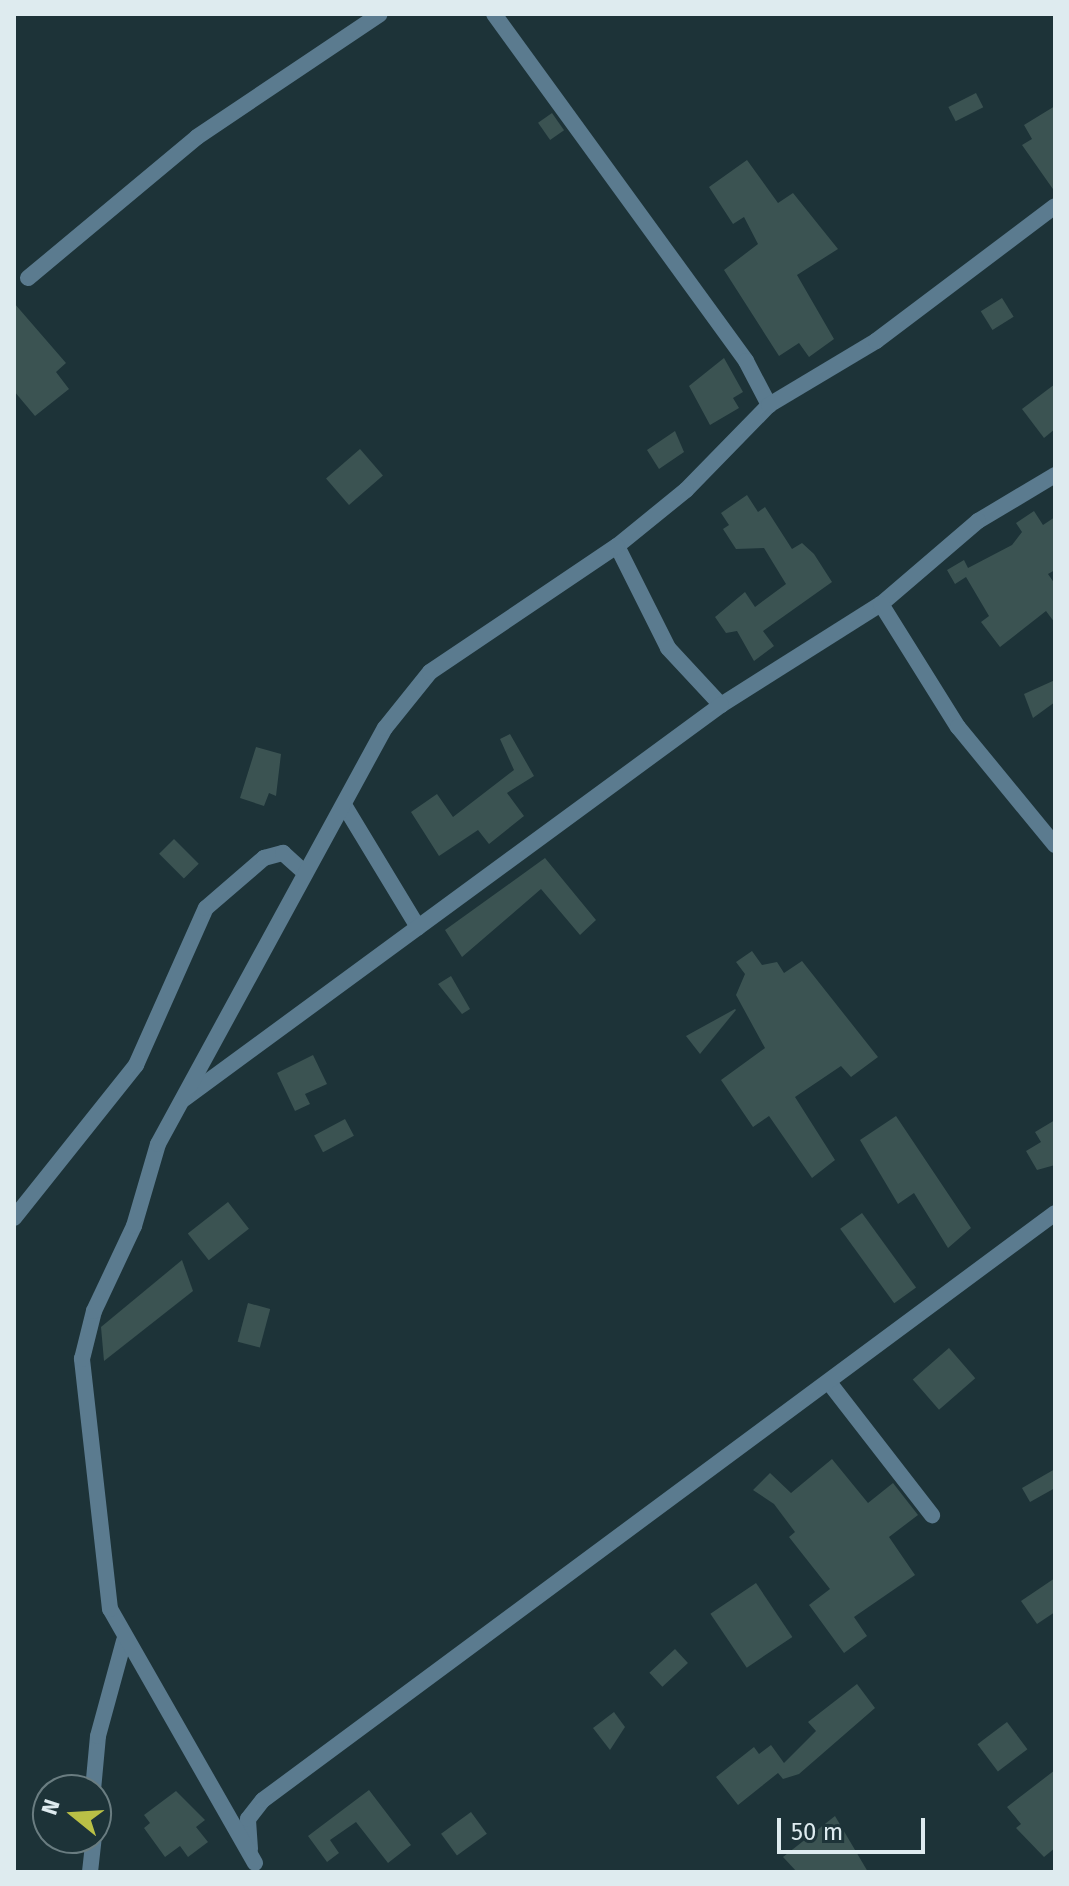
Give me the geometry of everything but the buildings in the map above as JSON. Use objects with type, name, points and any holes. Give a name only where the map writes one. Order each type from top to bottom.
[{"type":"street","points":[[28,278],[197,137],[380,14]]},
{"type":"street","points":[[494,14],[746,361],[769,405]]},
{"type":"street","points":[[258,1867],[124,1641],[105,1577],[82,1359],[94,1311],[179,1102],[385,728],[430,672],[617,546],[675,501],[769,405],[876,341],[1055,206]]},
{"type":"street","points":[[179,1102],[721,705],[881,604],[978,521],[1053,479]]},
{"type":"street","points":[[617,546],[668,648],[721,705]]},
{"type":"street","points":[[881,604],[958,727],[1055,845]]},
{"type":"street","points":[[344,805],[418,927]]},
{"type":"street","points":[[14,1218],[136,1065],[206,908],[264,858],[283,853],[305,873]]},
{"type":"street","points":[[258,1867],[248,1819],[263,1800],[470,1641],[831,1385],[1055,1213]]},
{"type":"street","points":[[831,1385],[932,1515]]},
{"type":"street","points":[[94,1774],[98,1736],[124,1641]]}]
